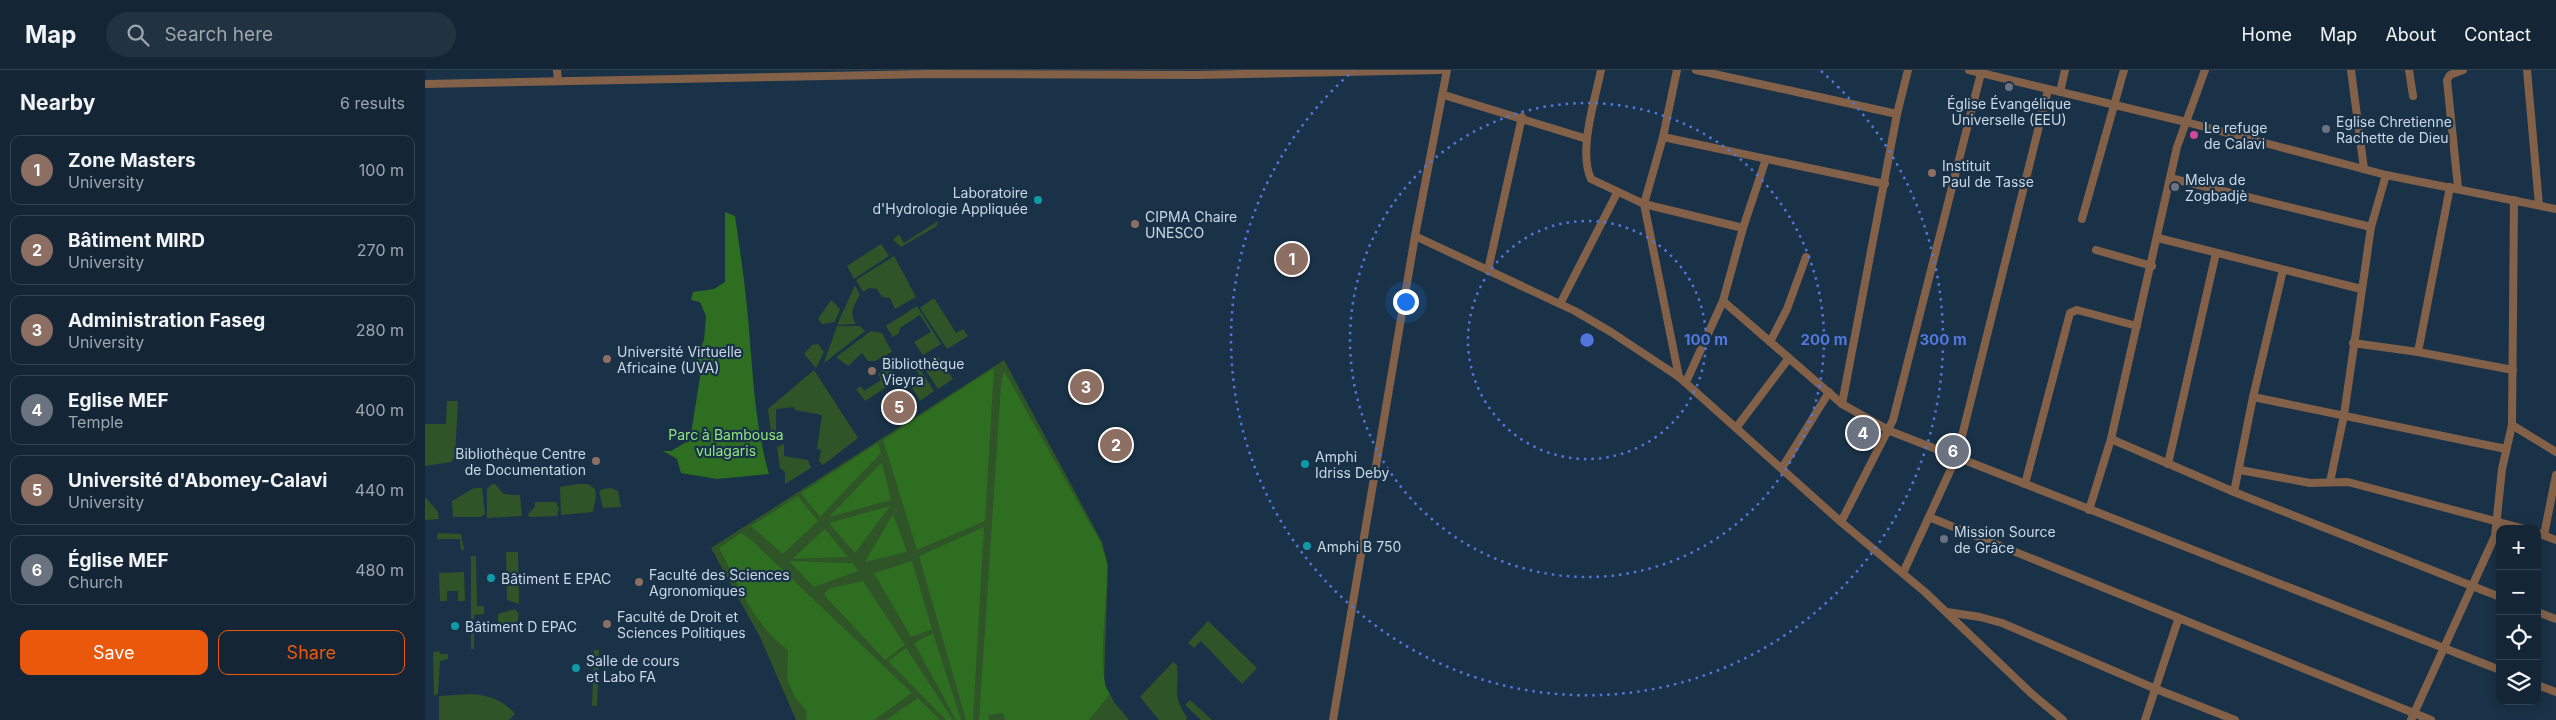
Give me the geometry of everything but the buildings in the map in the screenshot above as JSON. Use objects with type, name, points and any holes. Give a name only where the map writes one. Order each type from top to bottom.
[{"type":"street","points":[[557,70],[558,81]]},
{"type":"street","points":[[425,84],[748,74],[1440,70]]},
{"type":"street","points":[[1333,720],[1415,236],[1447,70]]},
{"type":"street","points":[[1601,70],[1587,139],[1586,169],[1591,179],[1617,193],[1644,204],[1743,228]]},
{"type":"street","points":[[1677,70],[1663,137],[1644,204],[1683,380]]},
{"type":"street","points":[[1696,70],[1897,114]]},
{"type":"street","points":[[1843,404],[1897,114],[1908,70]]},
{"type":"street","points":[[1969,70],[2185,122],[2386,175],[2556,208]]},
{"type":"street","points":[[2060,92],[2065,70]]},
{"type":"street","points":[[2082,219],[2124,70]]},
{"type":"street","points":[[2089,510],[2111,439],[2185,122],[2205,70]]},
{"type":"street","points":[[2351,70],[2363,169]]},
{"type":"street","points":[[2409,70],[2413,96]]},
{"type":"street","points":[[2418,352],[2454,188],[2447,80],[2450,75],[2463,70]]},
{"type":"street","points":[[2527,70],[2539,205]]},
{"type":"street","points":[[1841,522],[1890,431],[1981,73]]},
{"type":"street","points":[[1903,573],[1957,456],[2048,90]]},
{"type":"street","points":[[1443,95],[1587,139]]},
{"type":"street","points":[[1489,270],[1522,118]]},
{"type":"street","points":[[1663,137],[1885,184]]},
{"type":"street","points":[[1683,380],[1723,301],[1743,228],[1766,159]]},
{"type":"street","points":[[2331,482],[2344,415],[2371,227],[2386,175]]},
{"type":"street","points":[[2171,178],[2371,227]]},
{"type":"street","points":[[1559,304],[1617,193]]},
{"type":"street","points":[[2413,717],[2443,647],[2491,547],[2498,520],[2501,469],[2512,425],[2514,200]]},
{"type":"street","points":[[1415,236],[1559,304],[1611,332],[1683,380],[1841,522],[1947,612],[2032,694],[2063,720]]},
{"type":"street","points":[[2158,238],[2361,289]]},
{"type":"street","points":[[2095,250],[2152,266]]},
{"type":"street","points":[[2168,464],[2216,253]]},
{"type":"street","points":[[1770,342],[1787,309],[1806,257]]},
{"type":"street","points":[[2234,492],[2240,470],[2253,397],[2283,270]]},
{"type":"street","points":[[1723,301],[1843,404],[1890,431],[2496,668]]},
{"type":"street","points":[[2025,484],[2070,313],[2077,310],[2137,326]]},
{"type":"street","points":[[2353,343],[2418,352],[2513,370]]},
{"type":"street","points":[[1736,428],[1789,358]]},
{"type":"street","points":[[1781,468],[1829,392]]},
{"type":"street","points":[[2253,397],[2506,449]]},
{"type":"street","points":[[2512,425],[2556,452]]},
{"type":"street","points":[[2111,439],[2234,492],[2496,596]]},
{"type":"street","points":[[2240,470],[2310,483],[2348,482],[2513,525]]},
{"type":"street","points":[[2541,530],[2556,475]]},
{"type":"street","points":[[1929,517],[2413,717],[2431,720]]},
{"type":"street","points":[[2541,534],[2556,540]]},
{"type":"street","points":[[1947,612],[1980,616],[2002,623],[2155,689],[2235,720]]},
{"type":"street","points":[[2541,613],[2556,619]]},
{"type":"street","points":[[2145,720],[2179,620]]},
{"type":"street","points":[[2541,686],[2556,692]]},
{"type":"green space","name":"Parc à Bambousa vulagaris","points":[[725,212],[735,216],[745,292],[757,416],[769,474],[717,479],[681,473],[677,459],[663,451],[671,451],[690,440],[700,377],[697,356],[704,340],[706,316],[700,302],[691,300],[693,292],[714,289],[725,282]]},
{"type":"green space","points":[[938,221],[937,226],[901,247],[893,240],[899,234],[904,243]]},
{"type":"green space","points":[[881,244],[889,256],[854,279],[847,266]]},
{"type":"green space","points":[[894,256],[916,297],[895,309],[890,298],[882,297],[877,289],[869,288],[863,292],[856,280]]},
{"type":"green space","points":[[855,285],[860,295],[854,305],[853,312],[856,324],[837,325]]},
{"type":"green space","points":[[934,298],[956,333],[963,329],[968,336],[947,349],[920,308]]},
{"type":"green space","points":[[831,300],[840,309],[835,322],[822,324],[818,319]]},
{"type":"green space","points":[[917,306],[941,344],[923,355],[914,342],[931,332],[920,315],[900,328],[899,333],[893,337],[886,326]]},
{"type":"green space","points":[[837,326],[860,326],[865,331],[824,363]]},
{"type":"green space","points":[[871,331],[882,333],[892,352],[875,361],[868,361],[862,353],[848,366],[836,357]]},
{"type":"green space","points":[[818,344],[824,352],[816,368],[804,354],[812,345]]},
{"type":"green space","points":[[939,358],[953,379],[938,389],[924,368]]},
{"type":"green space","points":[[1004,360],[1102,542],[1108,565],[1104,683],[1114,702],[1129,720],[796,720],[760,637],[711,548]]},
{"type":"green space","points":[[915,361],[934,391],[920,401],[910,384],[920,376],[912,363]]},
{"type":"green space","points":[[889,366],[897,380],[865,401],[856,389],[861,386],[864,391],[881,380],[878,374]]},
{"type":"green space","points":[[994,368],[985,521],[917,550],[883,440]]},
{"type":"green space","points":[[814,370],[858,438],[823,465],[819,461],[821,450],[817,449],[822,415],[795,410],[794,407],[776,409],[776,432],[771,432],[768,409]]},
{"type":"green space","points":[[1004,371],[1101,543],[1106,560],[1103,672],[1110,694],[1089,720],[1005,720],[1003,713],[988,715],[989,720],[979,720],[1001,385]]},
{"type":"green space","points":[[447,401],[458,401],[455,457],[451,462],[425,466],[425,424],[446,424]]},
{"type":"green space","points":[[878,443],[881,453],[820,517],[801,493]]},
{"type":"green space","points":[[784,444],[784,456],[808,460],[811,468],[785,484],[785,472],[780,468],[777,447]]},
{"type":"green space","points":[[882,462],[891,500],[829,517]]},
{"type":"green space","points":[[492,484],[495,484],[505,494],[520,495],[522,516],[487,518],[487,489]]},
{"type":"green space","points":[[588,484],[595,489],[596,497],[593,512],[561,515],[560,487]]},
{"type":"green space","points":[[474,488],[482,488],[485,514],[480,517],[453,517],[452,501]]},
{"type":"green space","points":[[611,488],[618,491],[621,507],[603,508],[599,492],[602,489]]},
{"type":"green space","points":[[798,496],[818,521],[783,554],[751,526]]},
{"type":"green space","points":[[425,497],[438,512],[439,519],[425,520]]},
{"type":"green space","points":[[535,502],[556,502],[559,509],[557,516],[529,517],[528,514],[535,507]]},
{"type":"green space","points":[[890,506],[855,553],[829,523]]},
{"type":"green space","points":[[893,514],[907,552],[865,562]]},
{"type":"green space","points":[[984,527],[973,720],[966,720],[919,556]]},
{"type":"green space","points":[[825,529],[848,557],[792,559]]},
{"type":"green space","points":[[438,533],[461,534],[464,550],[461,550],[460,539],[437,539]]},
{"type":"green space","points":[[741,533],[749,538],[912,693],[874,720],[806,720],[807,711],[795,697],[787,679],[788,650],[776,640],[756,617],[719,548]]},
{"type":"green space","points":[[506,552],[518,552],[519,604],[507,600]]},
{"type":"green space","points":[[471,556],[476,556],[477,606],[484,606],[484,614],[474,615],[474,649],[471,649]]},
{"type":"green space","points":[[789,561],[853,563],[858,571],[814,587]]},
{"type":"green space","points":[[912,561],[932,629],[911,637],[874,573]]},
{"type":"green space","points":[[464,572],[465,601],[458,601],[458,591],[447,591],[447,601],[440,601],[439,573]]},
{"type":"green space","points":[[863,581],[905,645],[885,660],[825,596],[825,592],[831,588]]},
{"type":"green space","points":[[515,609],[519,614],[517,623],[498,625],[498,614]]},
{"type":"green space","points":[[1208,621],[1257,668],[1242,684],[1201,641],[1194,648],[1188,643]]},
{"type":"green space","points":[[933,633],[961,720],[956,720],[914,643]]},
{"type":"green space","points":[[906,648],[953,720],[946,720],[888,661]]},
{"type":"green space","points":[[594,650],[599,650],[597,706],[592,706]]},
{"type":"green space","points":[[439,651],[440,654],[448,654],[448,659],[440,661],[438,694],[434,696],[433,652]]},
{"type":"green space","points":[[1173,662],[1177,665],[1179,703],[1187,717],[1186,720],[1159,720],[1140,697]]},
{"type":"green space","points":[[471,694],[495,699],[515,714],[509,720],[439,720],[439,696]]},
{"type":"green space","points":[[918,698],[940,720],[886,720]]},
{"type":"green space","points":[[1190,700],[1212,720],[1201,720],[1185,705]]},
{"type":"place","name":"Église Évangélique Universelle (EEU)","points":[[2009,87]]},
{"type":"place","name":"Eglise Chretienne Rachette de Dieu","points":[[2326,129]]},
{"type":"place","name":"Le refuge de Calavi","points":[[2194,135]]},
{"type":"place","name":"Instituit Paul de Tasse","points":[[1932,173]]},
{"type":"place","name":"Melva de Zogbadjè","points":[[2175,187]]},
{"type":"place","name":"Laboratoire d'Hydrologie Appliquée","points":[[1038,200]]},
{"type":"place","name":"CIPMA Chaire UNESCO","points":[[1135,224]]},
{"type":"place","name":"Zone Masters","points":[[1292,259]]},
{"type":"place","name":"Université Virtuelle Africaine (UVA)","points":[[607,359]]},
{"type":"place","name":"Bibliothèque Vieyra","points":[[872,371]]},
{"type":"place","name":"Administration Faseg","points":[[1086,387]]},
{"type":"place","name":"Université d'Abomey-Calavi","points":[[899,407]]},
{"type":"place","name":"Eglise MEF","points":[[1863,433]]},
{"type":"place","name":"Bâtiment MIRD","points":[[1116,445]]},
{"type":"place","name":"Église MEF","points":[[1953,451]]},
{"type":"place","name":"Bibliothèque Centre de Documentation","points":[[596,461]]},
{"type":"place","name":"Amphi Idriss Deby","points":[[1305,464]]},
{"type":"place","name":"Mission Source de Grâce","points":[[1944,539]]},
{"type":"place","name":"Amphi B 750","points":[[1307,546]]},
{"type":"place","name":"Bâtiment E EPAC","points":[[491,578]]},
{"type":"place","name":"Faculté des Sciences Agronomiques","points":[[639,582]]},
{"type":"place","name":"Faculté de Droit et Sciences Politiques","points":[[607,624]]},
{"type":"place","name":"Bâtiment D EPAC","points":[[455,626]]},
{"type":"place","name":"Salle de cours et Labo FA","points":[[576,668]]}]
